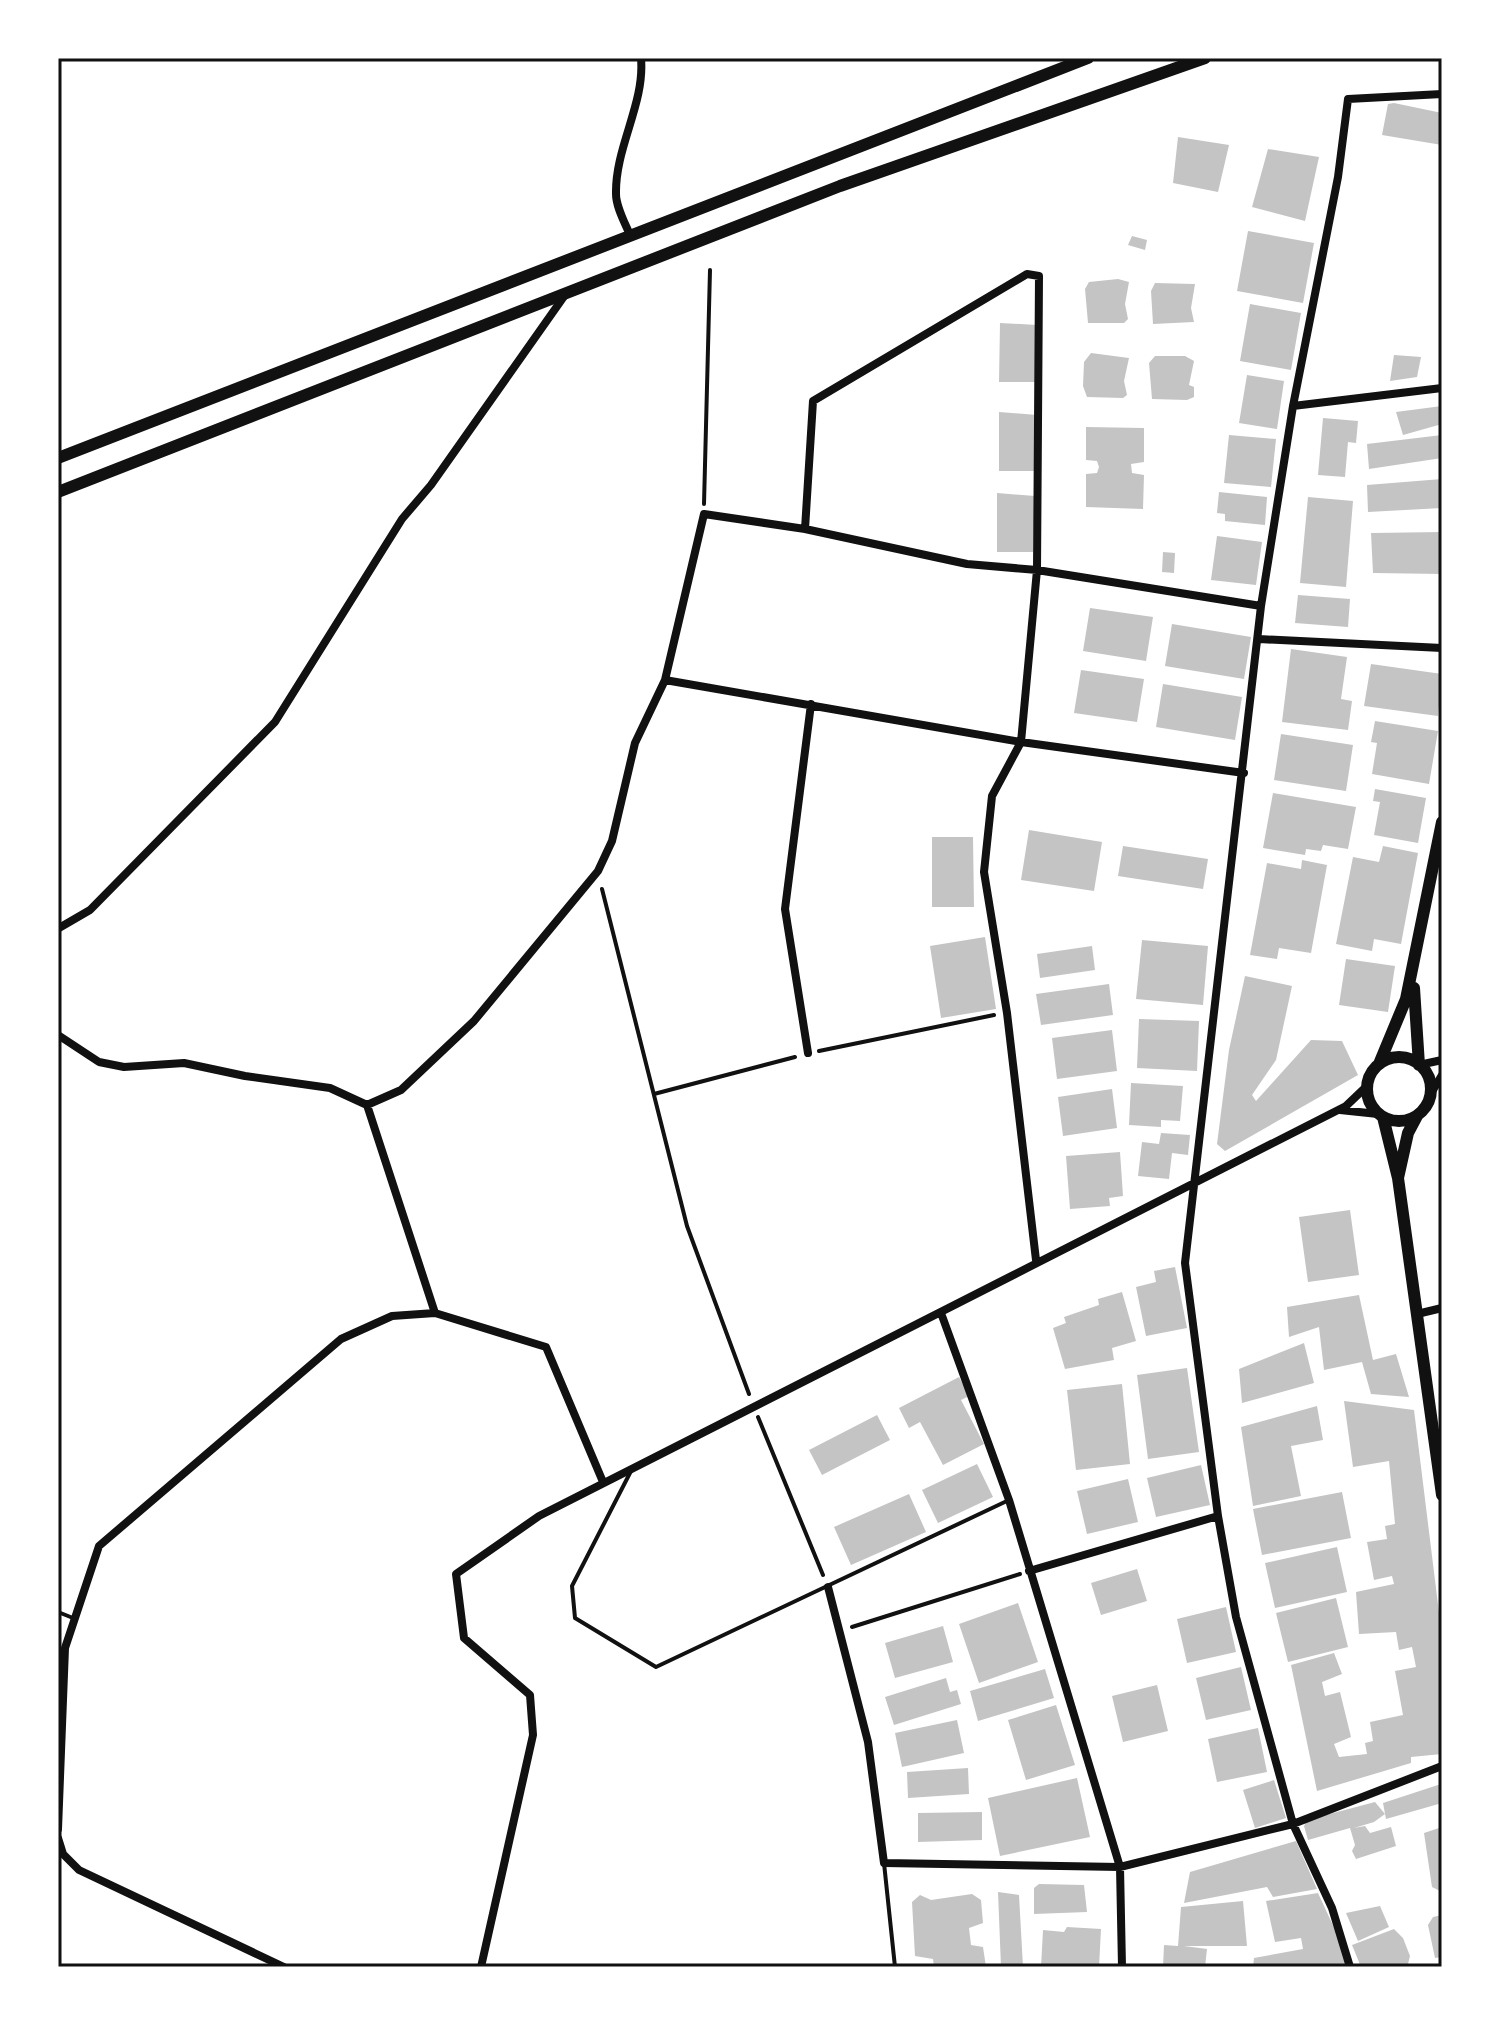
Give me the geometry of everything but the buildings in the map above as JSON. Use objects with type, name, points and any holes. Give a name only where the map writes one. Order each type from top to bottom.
[{"type":"main road","points":[[58,458],[1088,58]]},
{"type":"main road","points":[[58,492],[840,186],[1205,58]]},
{"type":"main road","points":[[1442,822],[1414,969],[1396,1027],[1367,1086],[1367,1097],[1381,1116],[1398,1178],[1442,1495]]},
{"type":"main road","points":[[1414,969],[1419,1065]]},
{"type":"main road","points":[[1379,1064],[1394,1057],[1405,1058],[1419,1065],[1429,1077],[1430,1095],[1408,1133],[1398,1178]]},
{"type":"main road","points":[[1381,1116],[1397,1121],[1417,1116]]},
{"type":"street","points":[[630,235],[616,197],[618,171],[643,76],[641,58]]},
{"type":"street","points":[[1350,1967],[1332,1908],[1293,1824],[1236,1617],[1218,1516],[1185,1263],[1261,606],[1293,406],[1338,177],[1348,99],[1442,94]]},
{"type":"street","points":[[805,529],[813,401],[1027,274],[1039,276],[1037,570],[1021,742],[992,796],[984,872],[1007,1013],[1036,1260]]},
{"type":"street","points":[[58,928],[90,910],[275,722],[402,519],[431,485],[566,294]]},
{"type":"street","points":[[1293,406],[1442,388]]},
{"type":"street","points":[[367,1105],[401,1090],[474,1021],[598,871],[612,841],[635,743],[665,680],[704,514],[805,529],[967,564],[1037,570],[1261,606]]},
{"type":"street","points":[[1259,639],[1442,648]]},
{"type":"street","points":[[665,680],[1021,742],[1244,773]]},
{"type":"street","points":[[808,1053],[785,909],[811,704]]},
{"type":"street","points":[[58,1035],[99,1062],[124,1067],[184,1063],[245,1076],[330,1088],[367,1105],[435,1313]]},
{"type":"street","points":[[1419,1065],[1442,1060]]},
{"type":"street","points":[[1430,1095],[1442,1075]]},
{"type":"street","points":[[481,1967],[533,1735],[530,1695],[464,1638],[456,1574],[539,1516],[941,1313],[1036,1260],[1335,1111],[1361,1096],[1367,1086]]},
{"type":"street","points":[[1335,1111],[1348,1109],[1381,1116]]},
{"type":"street","points":[[1417,1314],[1442,1308]]},
{"type":"street","points":[[58,1829],[65,1648],[99,1546],[341,1339],[392,1316],[435,1313],[546,1347],[603,1482]]},
{"type":"street","points":[[941,1313],[1009,1500],[1120,1867],[1122,1967]]},
{"type":"street","points":[[1029,1571],[1218,1516]]},
{"type":"street","points":[[828,1587],[868,1742],[884,1863],[1120,1867],[1293,1824],[1442,1766]]},
{"type":"street","points":[[58,1838],[63,1854],[79,1870],[284,1967]]},
{"type":"lane","points":[[632,1469],[572,1586],[575,1618],[600,1636],[656,1667],[1009,1500]]},
{"type":"lane","points":[[58,1612],[75,1619]]},
{"type":"lane","points":[[884,1863],[895,1967]]},
{"type":"path","points":[[704,514],[710,270]]},
{"type":"path","points":[[598,871],[687,1226],[754,1408],[828,1587]]},
{"type":"path","points":[[654,1094],[808,1053],[1007,1013]]},
{"type":"path","points":[[839,1631],[1029,1571]]}]
